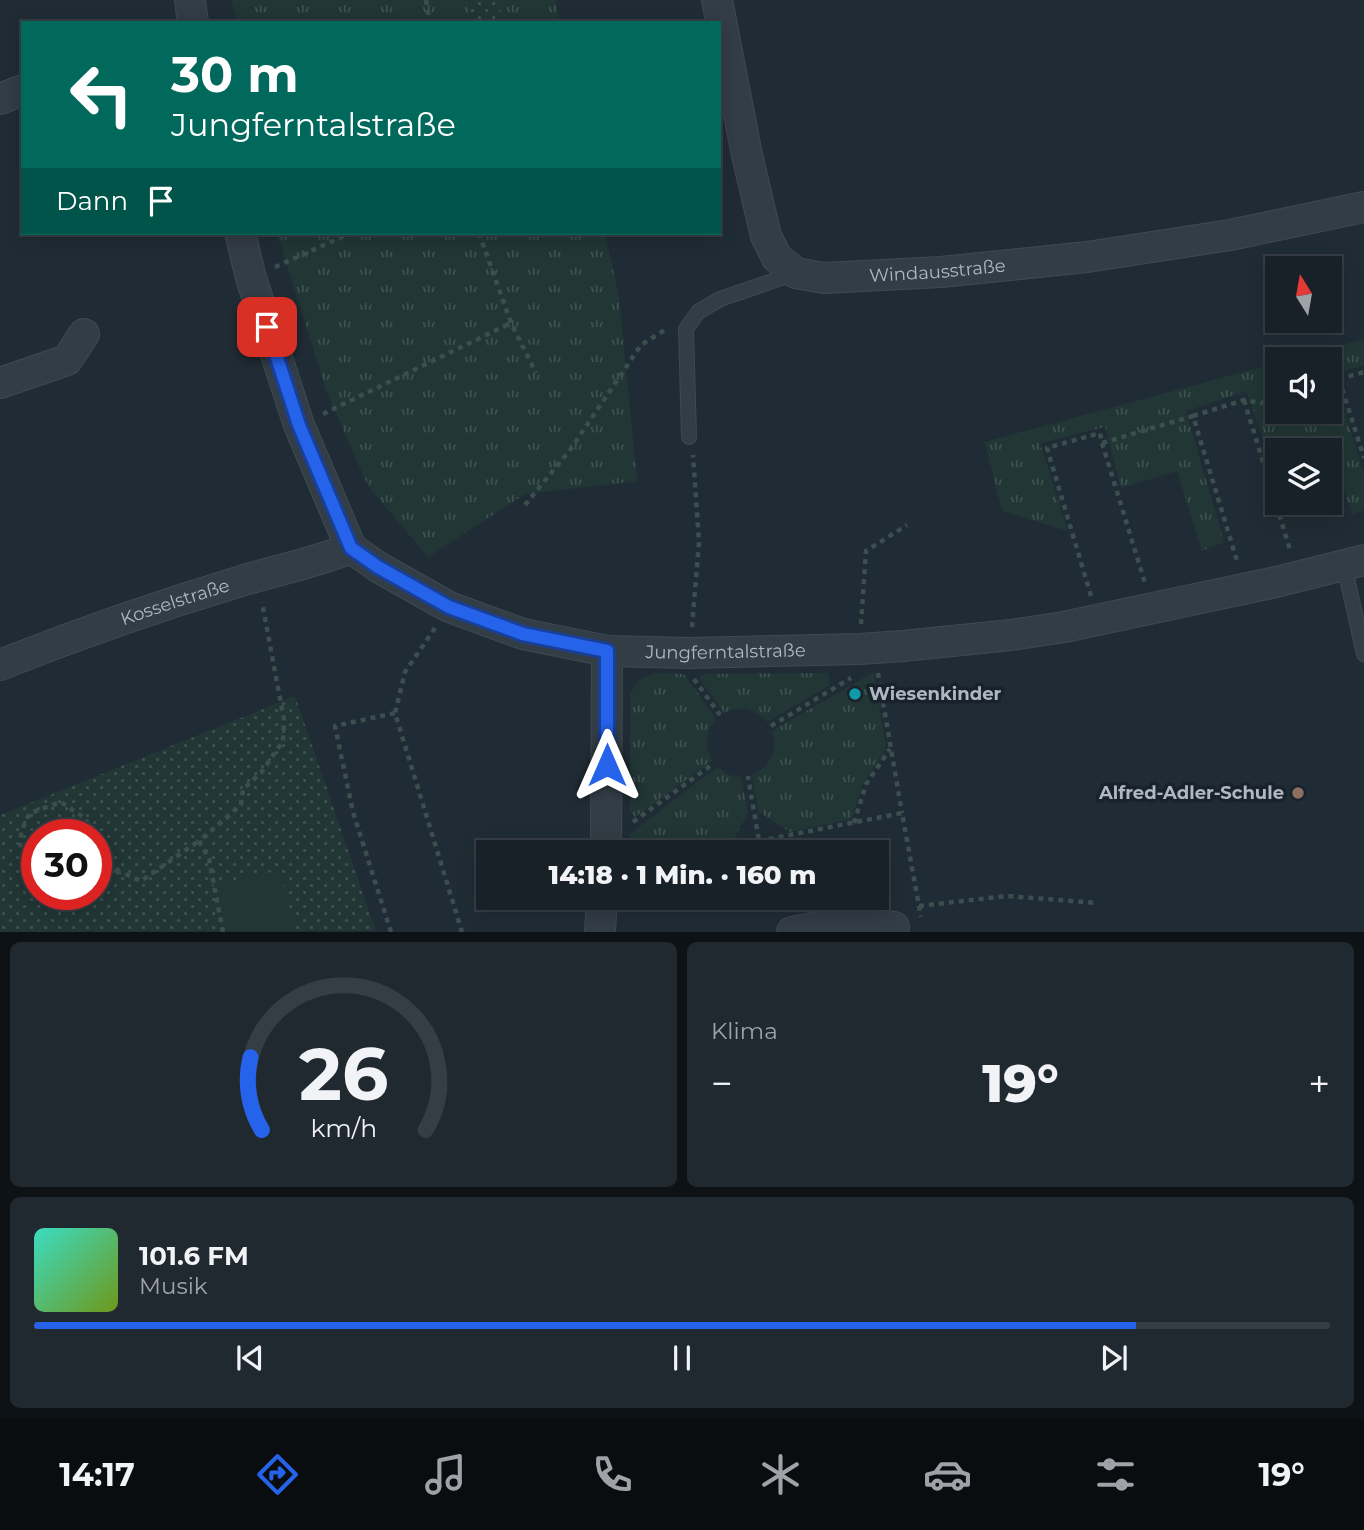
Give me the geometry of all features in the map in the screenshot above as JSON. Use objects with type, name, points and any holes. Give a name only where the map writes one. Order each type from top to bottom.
[{"type":"street","points":[[190,0],[193,21]]},
{"type":"street","points":[[717,0],[747,155],[766,236],[777,258],[796,273]]},
{"type":"street","points":[[0,99],[21,91]]},
{"type":"street","name":"Windausstraße","points":[[796,273],[824,278],[941,272],[1087,257],[1230,235],[1364,207]]},
{"type":"street","points":[[240,235],[251,278],[299,425],[351,548]]},
{"type":"street","points":[[0,383],[67,360],[84,334]]},
{"type":"street","name":"Jungferntalstraße","points":[[351,548],[378,567],[449,607],[523,634],[607,651],[682,652],[856,663],[903,646],[1011,635],[1098,621],[1354,563]]},
{"type":"street","name":"Kosselstraße","points":[[0,665],[66,639],[257,577],[321,560],[351,548]]},
{"type":"street","points":[[606,840],[607,651]]},
{"type":"street","points":[[600,932],[601,910]]},
{"type":"street","points":[[792,932],[855,920],[894,927]]},
{"type":"lane","points":[[689,437],[686,329],[698,312],[720,299],[796,273]]},
{"type":"lane","points":[[1354,563],[1364,654]]},
{"type":"path","points":[[426,0],[430,21]]},
{"type":"path","points":[[251,278],[347,235]]},
{"type":"path","points":[[480,235],[511,323],[536,373]]},
{"type":"path","points":[[525,505],[570,450],[641,345],[698,312]]},
{"type":"path","points":[[299,425],[511,323]]},
{"type":"path","points":[[1342,378],[1364,372]]},
{"type":"path","points":[[1342,388],[1364,458]]},
{"type":"path","points":[[1244,400],[1299,577]]},
{"type":"path","points":[[1102,443],[1244,400],[1265,402]]},
{"type":"path","points":[[1193,416],[1245,589]]},
{"type":"path","points":[[1098,621],[1047,448],[1100,433],[1153,609]]},
{"type":"path","points":[[689,437],[692,443],[699,533],[682,652],[720,715]]},
{"type":"path","points":[[771,726],[856,663],[866,551],[907,525]]},
{"type":"path","points":[[112,864],[121,872],[141,881],[200,841],[241,805],[243,789],[261,773],[283,741],[284,720],[257,577]]},
{"type":"path","points":[[449,607],[405,672],[395,713],[462,932]]},
{"type":"path","points":[[903,646],[876,662],[919,906]]},
{"type":"path","points":[[391,932],[353,812],[335,726],[395,713]]},
{"type":"path","points":[[854,823],[866,785],[890,748]]},
{"type":"path","points":[[615,840],[713,764]]},
{"type":"path","points":[[748,776],[758,840]]},
{"type":"path","points":[[27,819],[30,813],[61,802],[86,819]]},
{"type":"path","points":[[763,840],[902,813]]},
{"type":"path","points":[[21,829],[21,848]]},
{"type":"path","points":[[200,841],[209,859],[223,932]]},
{"type":"path","points":[[112,873],[121,872]]},
{"type":"path","points":[[894,927],[919,906],[1007,896],[1097,903]]},
{"type":"green space","points":[[231,0],[555,0],[560,21],[237,21]]},
{"type":"green space","points":[[466,0],[498,0],[502,20],[471,21]]},
{"type":"green space","points":[[278,235],[605,235],[619,297],[637,481],[525,494],[428,557],[368,486],[327,393]]},
{"type":"green space","points":[[1364,339],[1364,365],[1342,372],[1342,347],[1335,347]]},
{"type":"green space","points":[[1265,366],[1265,424],[1342,424],[1342,401],[1364,475],[1364,510],[1352,515],[1342,483],[1342,438],[1265,438],[1265,443],[1246,391],[1186,411],[1224,542],[1202,551],[1177,471],[1121,488],[1105,427],[1040,443],[1068,531],[1002,511],[985,442]]},
{"type":"green space","points":[[874,672],[886,749],[863,783],[851,819],[790,832],[758,811],[752,775],[759,772],[771,757],[774,744],[772,731]]},
{"type":"green space","points":[[656,673],[684,674],[716,719],[707,739],[712,761],[635,817],[630,810],[630,694],[640,679]]},
{"type":"green space","points":[[828,673],[830,685],[767,722],[747,709],[724,713],[699,678],[704,674]]},
{"type":"green space","points":[[295,696],[376,931],[0,932],[0,815]]},
{"type":"green space","points":[[717,767],[729,775],[741,777],[748,813],[734,840],[630,840],[630,834]]},
{"type":"green space","points":[[281,870],[294,931],[223,931],[213,885]]},
{"type":"place","name":"Wiesenkinder","points":[[855,694]]},
{"type":"place","name":"Alfred-Adler-Schule","points":[[1298,793]]},
{"type":"route","points":[[267,327],[299,425],[351,548],[410,587],[449,607],[523,634],[607,651],[607,765]]}]
